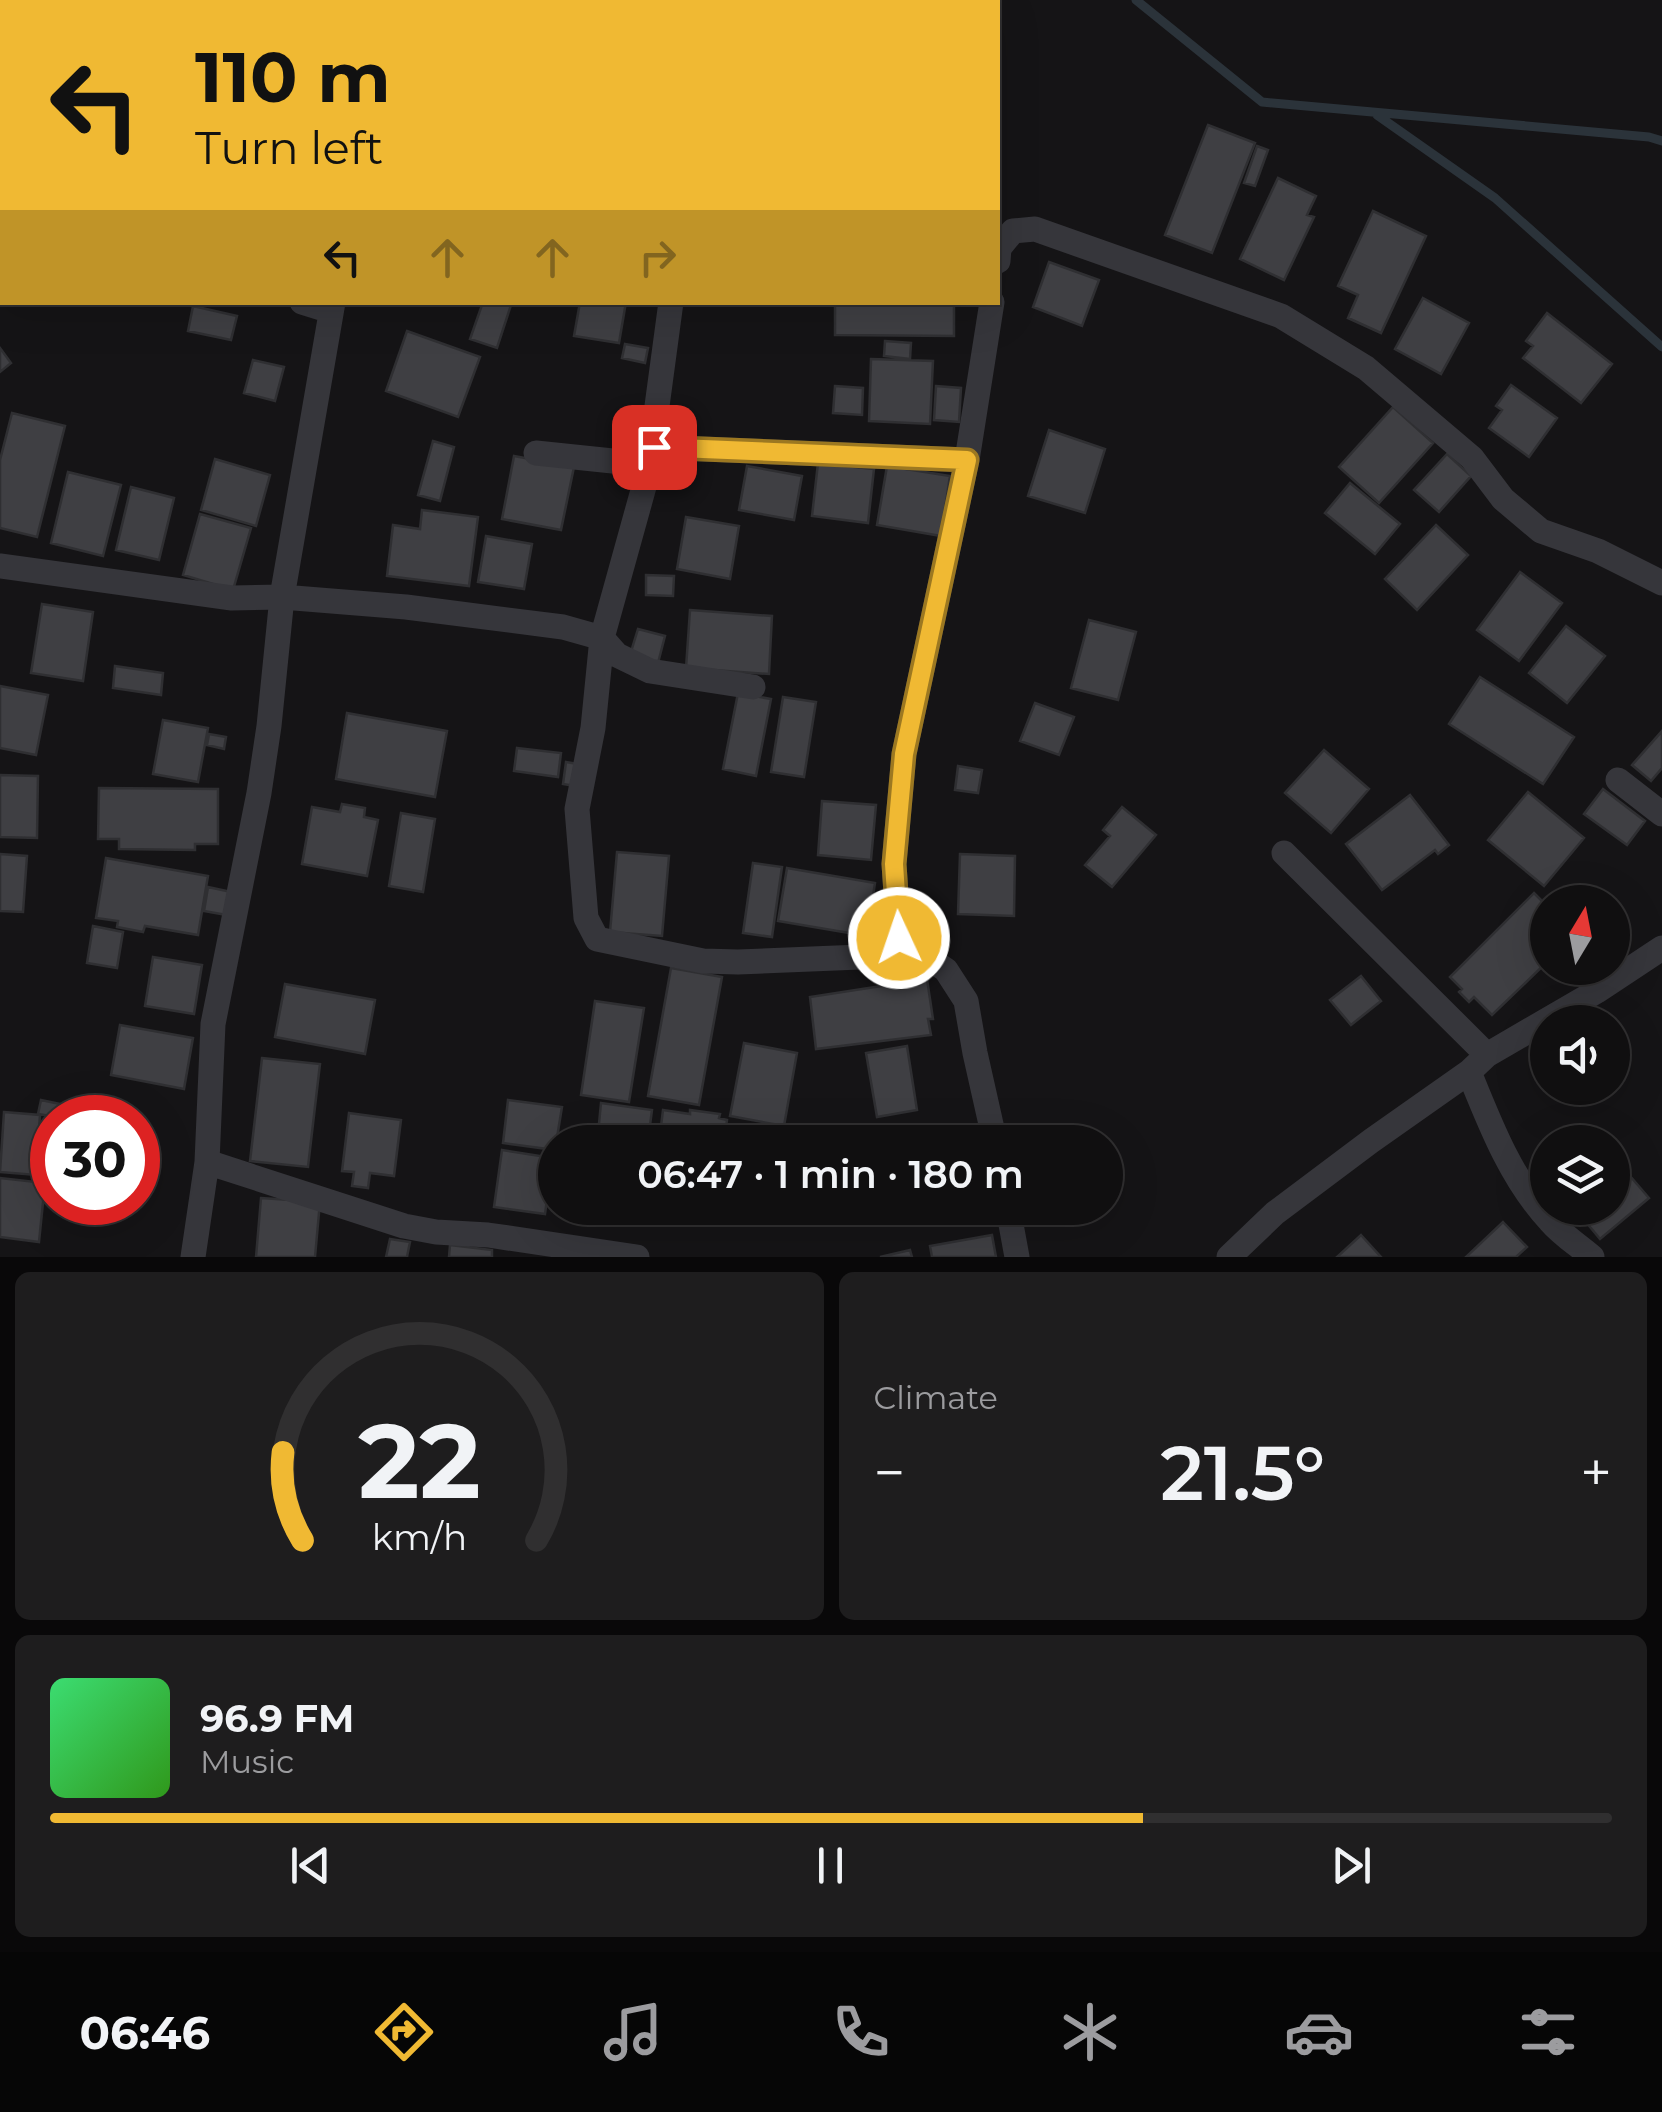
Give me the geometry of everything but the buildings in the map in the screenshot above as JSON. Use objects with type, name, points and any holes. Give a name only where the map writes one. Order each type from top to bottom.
[{"type":"street","points":[[1000,247],[1013,230],[1034,229],[1281,316],[1366,368],[1472,458],[1502,499],[1541,531],[1598,551],[1662,583]]},
{"type":"street","points":[[671,305],[653,456],[602,638],[593,728],[578,809],[586,918],[597,939],[702,961],[738,962],[885,956],[899,938],[894,864],[904,754],[967,460],[992,305]]},
{"type":"street","points":[[193,1257],[207,1162],[213,1024],[259,792],[282,597],[332,307]]},
{"type":"street","points":[[536,454],[967,460]]},
{"type":"street","points":[[0,566],[232,598],[282,597],[446,611],[562,627],[602,638],[617,655],[650,671],[753,687]]},
{"type":"street","points":[[1618,780],[1662,814]]},
{"type":"street","points":[[1284,853],[1478,1063],[1490,1126],[1511,1168],[1550,1222],[1592,1257]]},
{"type":"street","points":[[899,938],[946,970],[966,1001],[991,1125]]},
{"type":"street","points":[[1229,1257],[1276,1214],[1478,1063],[1662,948]]},
{"type":"street","points":[[207,1162],[404,1226],[637,1257]]},
{"type":"street","points":[[1011,1225],[1018,1257]]},
{"type":"waterway","points":[[1136,0],[1262,102],[1662,141]]},
{"type":"waterway","points":[[1377,115],[1495,198],[1662,347]]},
{"type":"route","points":[[654,447],[967,460],[904,754],[894,864],[899,938]]}]
